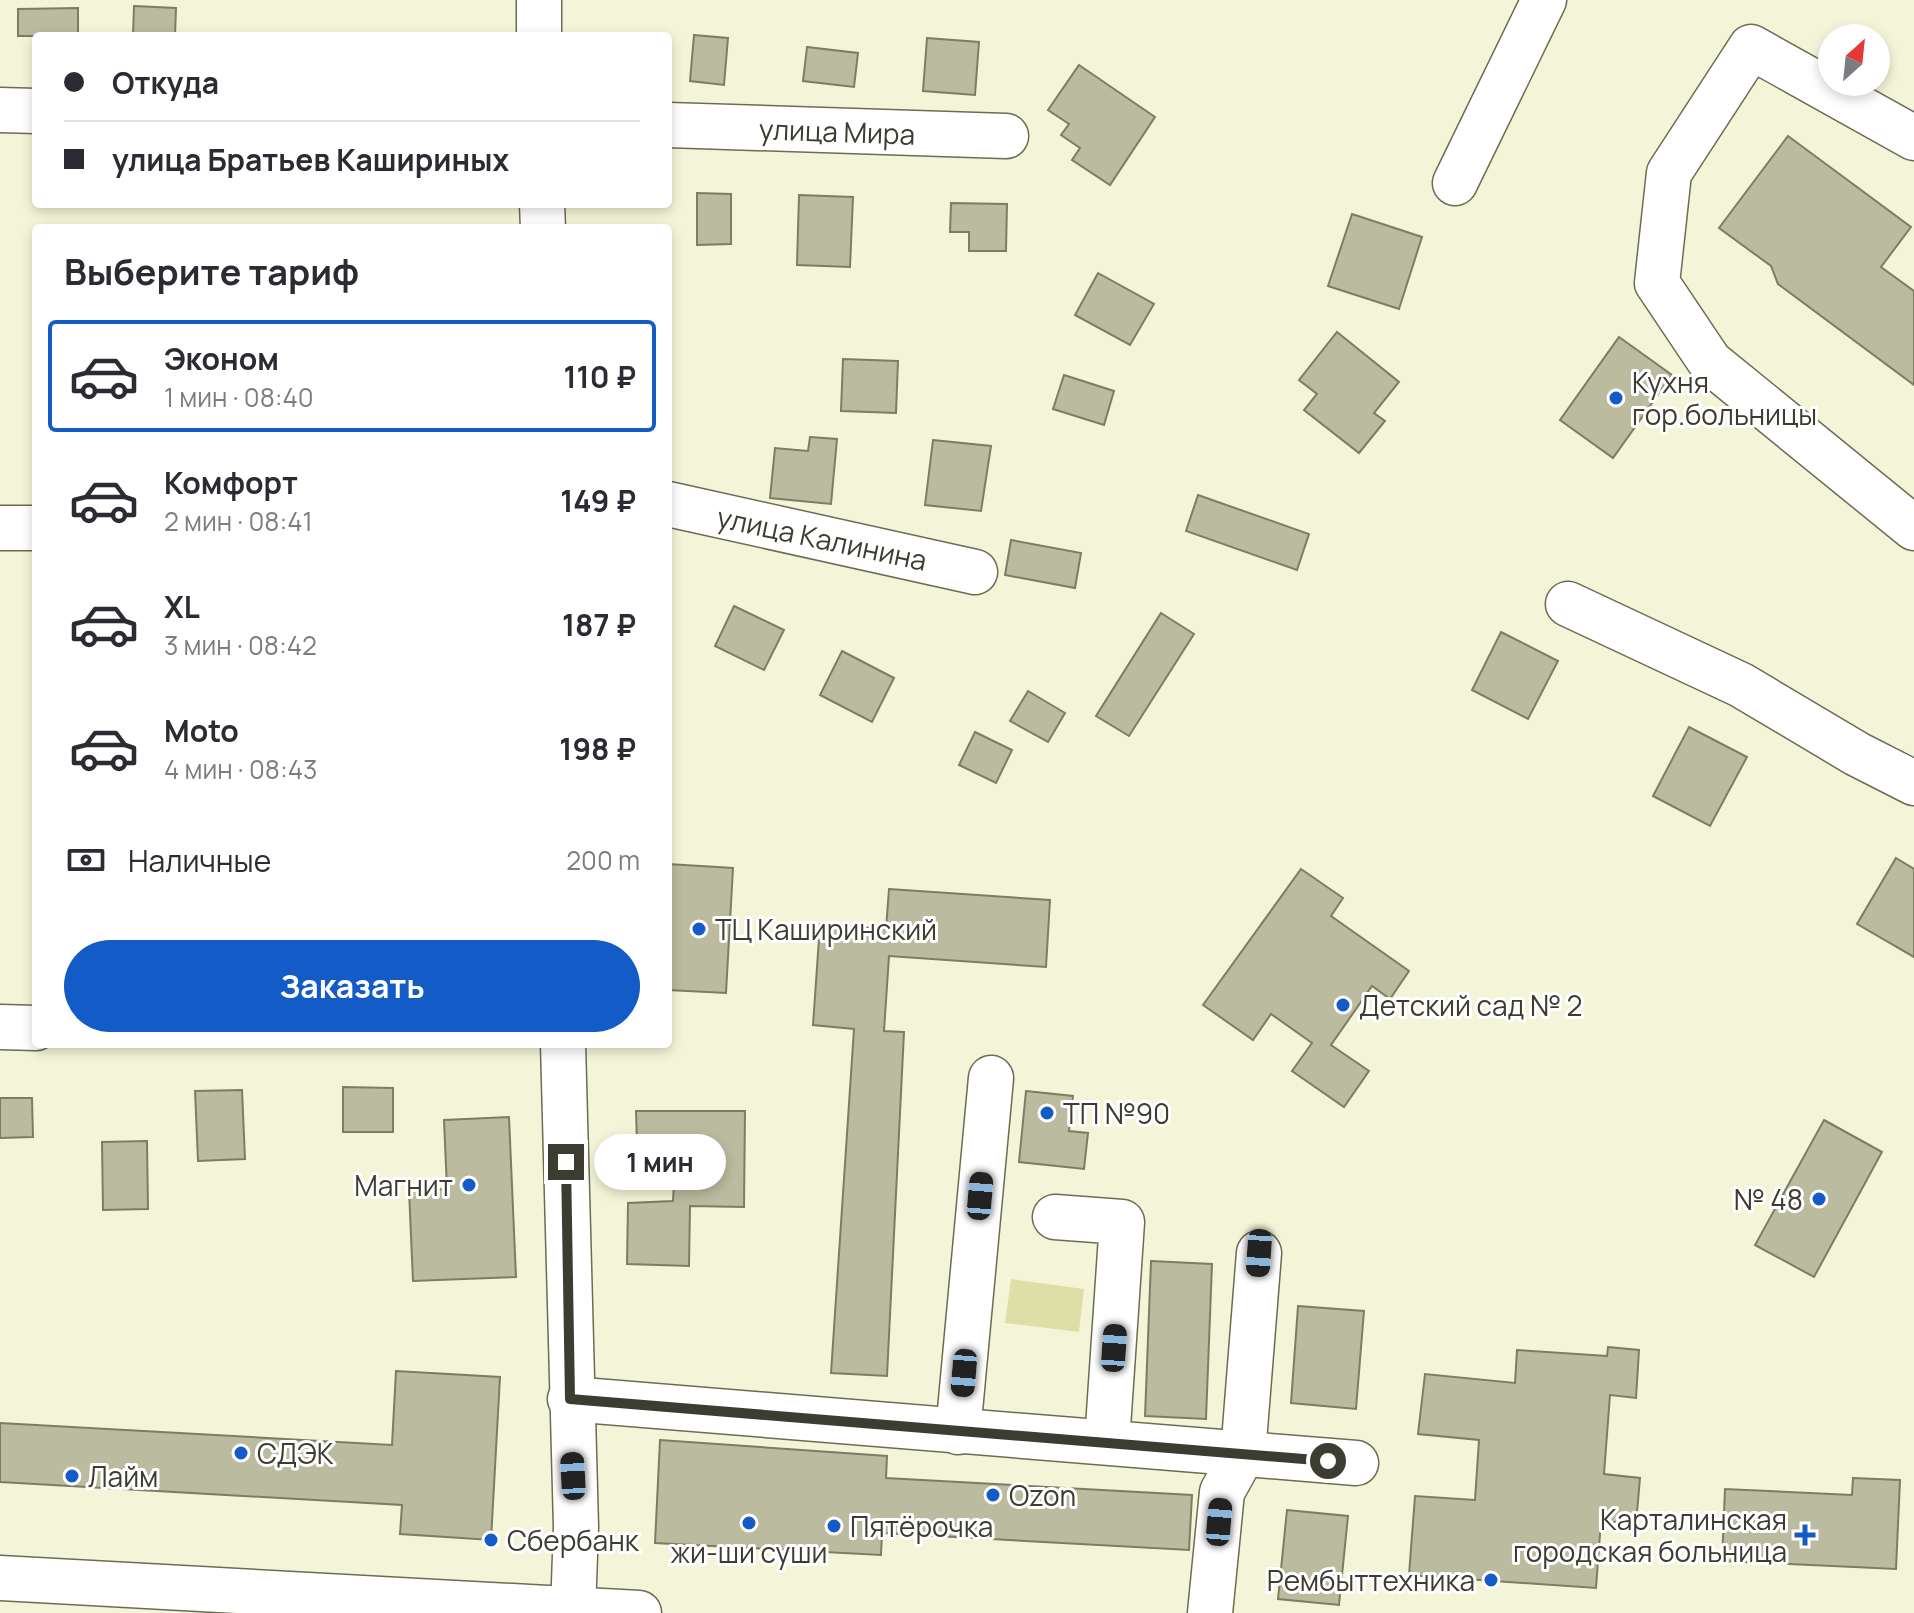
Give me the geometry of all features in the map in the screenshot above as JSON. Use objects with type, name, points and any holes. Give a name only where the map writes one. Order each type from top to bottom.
[{"type":"main road","points":[[539,0],[539,32]]},
{"type":"main road","points":[[1455,183],[1544,0]]},
{"type":"main road","points":[[1906,132],[1751,47],[1669,173],[1657,283],[1710,362],[1914,528]]},
{"type":"main road","points":[[0,110],[32,111]]},
{"type":"main road","name":"улица Мира","points":[[672,125],[1006,136]]},
{"type":"main road","name":"улица Калинина","points":[[672,505],[975,572]]},
{"type":"main road","points":[[0,528],[32,528]]},
{"type":"main road","points":[[1568,604],[1741,685],[1857,754],[1914,783]]},
{"type":"main road","points":[[0,1027],[32,1028]]},
{"type":"main road","points":[[563,1048],[570,1399],[576,1527],[573,1611]]},
{"type":"main road","points":[[958,1432],[991,1078]]},
{"type":"main road","points":[[1055,1217],[1122,1222],[1107,1442]]},
{"type":"main road","points":[[1210,1613],[1222,1492],[1243,1454],[1259,1253]]},
{"type":"main road","points":[[570,1399],[1356,1463]]},
{"type":"main road","points":[[0,1578],[639,1613]]},
{"type":"green space","points":[[1011,1279],[1084,1289],[1079,1332],[1005,1323]]},
{"type":"building","points":[[134,6],[176,8],[175,32],[133,32]]},
{"type":"building","points":[[78,8],[78,32],[32,32],[32,36],[18,36],[18,9]]},
{"type":"building","points":[[694,35],[728,38],[724,85],[690,81]]},
{"type":"building","points":[[927,38],[979,42],[975,95],[923,91]]},
{"type":"building","points":[[807,47],[858,53],[854,87],[803,81]]},
{"type":"building","points":[[1079,65],[1155,117],[1110,185],[1072,160],[1080,148],[1061,135],[1069,124],[1048,110]]},
{"type":"building","points":[[1788,136],[1911,227],[1881,267],[1914,291],[1914,385],[1778,284],[1771,266],[1719,228]]},
{"type":"building","points":[[697,193],[731,194],[731,244],[697,245]]},
{"type":"building","points":[[799,195],[853,197],[850,267],[797,265]]},
{"type":"building","points":[[951,203],[1007,204],[1006,251],[969,251],[969,232],[950,232]]},
{"type":"building","points":[[1352,214],[1422,237],[1399,309],[1328,286]]},
{"type":"building","points":[[1098,273],[1154,304],[1130,345],[1075,315]]},
{"type":"building","points":[[1337,332],[1399,382],[1374,413],[1385,421],[1359,453],[1304,410],[1317,394],[1299,380]]},
{"type":"building","name":"Кухня гор.больницы","points":[[1619,337],[1672,375],[1613,458],[1560,420]]},
{"type":"building","points":[[843,359],[898,361],[896,413],[841,411]]},
{"type":"building","points":[[1064,375],[1114,391],[1104,425],[1053,409]]},
{"type":"building","points":[[810,437],[837,439],[831,504],[770,498],[775,448],[808,451]]},
{"type":"building","points":[[933,440],[991,446],[981,511],[925,505]]},
{"type":"building","points":[[1198,495],[1309,534],[1297,570],[1186,531]]},
{"type":"building","points":[[1011,540],[1081,553],[1075,588],[1005,575]]},
{"type":"building","points":[[734,606],[784,630],[764,670],[715,646]]},
{"type":"building","points":[[1161,613],[1194,634],[1129,736],[1096,716]]},
{"type":"building","points":[[1501,632],[1558,661],[1528,719],[1472,690]]},
{"type":"building","points":[[842,651],[894,678],[872,722],[820,695]]},
{"type":"building","points":[[1028,691],[1065,713],[1048,742],[1010,721]]},
{"type":"building","points":[[1689,727],[1747,757],[1710,826],[1653,796]]},
{"type":"building","points":[[975,732],[1012,750],[996,783],[959,765]]},
{"type":"building","points":[[1896,858],[1914,869],[1914,957],[1857,924]]},
{"type":"building","name":"ТЦ Каширинский","points":[[672,864],[733,868],[726,993],[672,990]]},
{"type":"building","points":[[1301,869],[1343,898],[1331,916],[1409,971],[1390,999],[1372,986],[1331,1045],[1369,1071],[1344,1107],[1292,1071],[1312,1043],[1271,1014],[1253,1040],[1203,1005]]},
{"type":"building","points":[[889,889],[1050,900],[1046,967],[889,956],[884,1031],[904,1032],[887,1376],[831,1373],[854,1029],[813,1025],[820,924],[886,929]]},
{"type":"building","points":[[343,1087],[393,1088],[393,1132],[343,1132]]},
{"type":"building","points":[[242,1090],[245,1159],[198,1161],[195,1091]]},
{"type":"building","name":"ТП №90","points":[[1026,1091],[1073,1096],[1069,1131],[1088,1133],[1084,1169],[1019,1162]]},
{"type":"building","points":[[0,1098],[32,1098],[33,1137],[0,1138]]},
{"type":"building","points":[[636,1111],[745,1111],[744,1207],[690,1206],[689,1266],[627,1264],[628,1203],[673,1201],[676,1143],[637,1144]]},
{"type":"building","points":[[509,1117],[516,1277],[413,1281],[409,1190],[447,1189],[444,1120]]},
{"type":"building","name":"№ 48","points":[[1824,1120],[1882,1152],[1814,1277],[1755,1245]]},
{"type":"building","points":[[147,1141],[148,1209],[103,1210],[102,1142]]},
{"type":"building","points":[[1151,1261],[1212,1264],[1206,1419],[1145,1416]]},
{"type":"building","points":[[1298,1306],[1364,1311],[1356,1409],[1291,1403]]},
{"type":"building","points":[[1608,1347],[1639,1350],[1636,1398],[1610,1395],[1604,1474],[1640,1478],[1636,1524],[1601,1521],[1596,1588],[1409,1575],[1415,1496],[1475,1500],[1479,1440],[1418,1434],[1425,1374],[1515,1383],[1517,1350],[1607,1356]]},
{"type":"building","points":[[396,1371],[500,1377],[491,1540],[400,1534],[402,1505],[0,1482],[0,1423],[392,1445]]},
{"type":"building","points":[[660,1440],[887,1456],[886,1478],[1192,1495],[1189,1550],[882,1533],[881,1555],[655,1543]]},
{"type":"building","points":[[1853,1478],[1900,1480],[1896,1569],[1722,1561],[1725,1489],[1852,1495]]},
{"type":"building","points":[[1287,1510],[1348,1516],[1339,1605],[1278,1599]]},
{"type":"place","name":"Кухня гор.больницы","points":[[1616,398]]},
{"type":"place","name":"ТЦ Каширинский","points":[[699,929]]},
{"type":"place","name":"Детский сад № 2","points":[[1343,1005]]},
{"type":"place","name":"ТП №90","points":[[1047,1113]]},
{"type":"place","name":"Магнит","points":[[469,1185]]},
{"type":"place","name":"№ 48","points":[[1819,1199]]},
{"type":"place","name":"СДЭК","points":[[241,1453]]},
{"type":"place","name":"Лайм","points":[[72,1476]]},
{"type":"place","name":"Ozon","points":[[993,1495]]},
{"type":"place","name":"жи-ши суши","points":[[749,1523]]},
{"type":"place","name":"Пятёрочка","points":[[834,1526]]},
{"type":"place","name":"Карталинская городская больница","points":[[1805,1535]]},
{"type":"place","name":"Сбербанк","points":[[491,1540]]},
{"type":"place","name":"Рембыттехника","points":[[1491,1580]]},
{"type":"route","points":[[566,1162],[570,1399],[1328,1461]]}]
